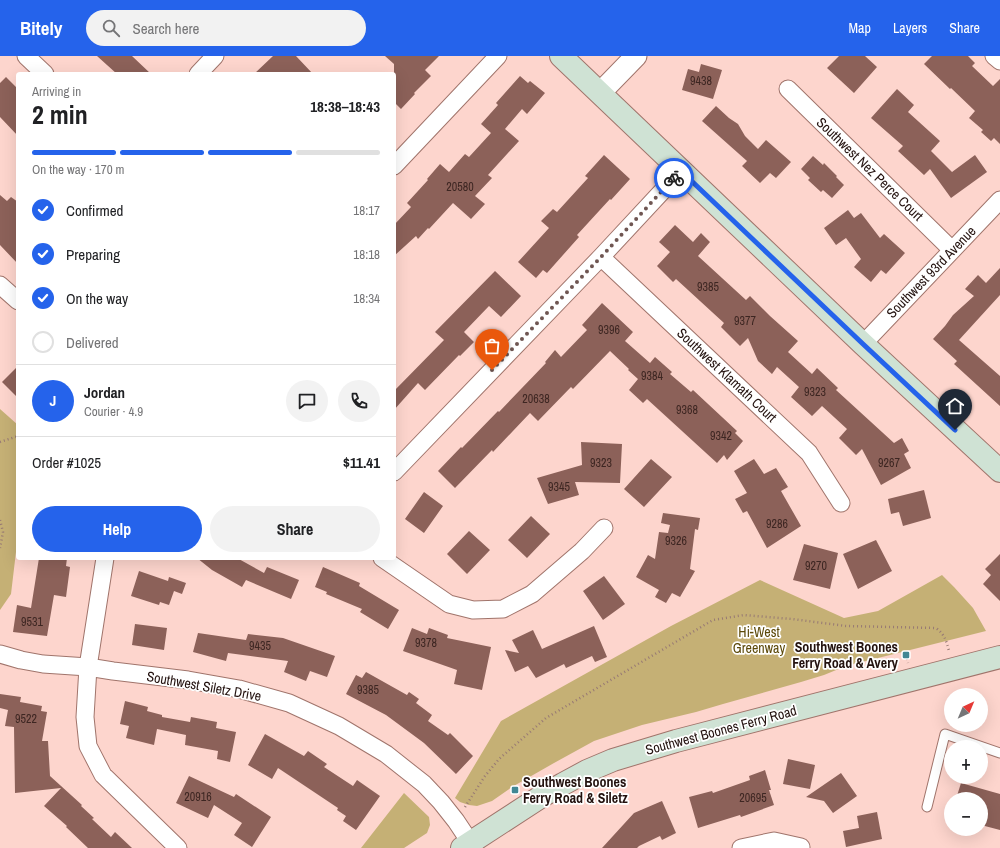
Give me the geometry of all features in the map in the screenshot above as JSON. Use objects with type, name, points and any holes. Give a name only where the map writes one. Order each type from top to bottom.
[{"type":"main road","points":[[561,56],[863,344],[1000,471]]},
{"type":"main road","name":"Southwest Boones Ferry Road","points":[[469,846],[542,796],[587,771],[613,760],[676,741],[1000,657]]},
{"type":"street","points":[[26,56],[43,72]]},
{"type":"street","points":[[200,72],[215,56]]},
{"type":"street","points":[[396,164],[498,56]]},
{"type":"street","points":[[600,93],[636,56]]},
{"type":"street","points":[[994,56],[1000,61]]},
{"type":"street","name":"Southwest Nez Perce Court","points":[[788,89],[952,250]]},
{"type":"street","points":[[396,470],[601,257],[681,171]]},
{"type":"street","name":"Southwest 93rd Avenue","points":[[863,344],[1000,200]]},
{"type":"street","name":"Southwest Klamath Court","points":[[601,257],[809,453],[841,503]]},
{"type":"street","points":[[0,285],[16,299]]},
{"type":"street","points":[[385,560],[449,604],[473,610],[503,609],[532,594],[582,551],[604,528]]},
{"type":"street","points":[[105,560],[88,666],[85,717],[88,746],[103,775],[178,848]]},
{"type":"street","name":"Southwest Siletz Drive","points":[[0,654],[43,664],[88,666],[113,671],[188,680],[239,689],[289,703],[339,726],[386,754],[424,784],[456,821],[469,846]]},
{"type":"street","points":[[741,848],[774,841],[802,847]]},
{"type":"lane","points":[[927,807],[945,734],[1000,753]]},
{"type":"path","points":[[0,442],[16,437]]},
{"type":"path","points":[[0,520],[3,532],[0,548]]},
{"type":"path","points":[[456,821],[485,776],[499,759],[546,718],[713,620],[744,615],[846,626],[936,628],[946,638],[953,669]]},
{"type":"green space","points":[[0,409],[16,423],[16,552],[11,594],[0,610]]},
{"type":"green space","name":"Hi-West Greenway","points":[[942,575],[973,608],[986,631],[846,666],[801,682],[696,712],[642,725],[594,741],[512,787],[492,801],[477,806],[460,802],[455,798],[501,721],[671,626],[760,580],[844,618],[878,611]]},
{"type":"green space","points":[[404,793],[429,817],[430,825],[427,833],[404,848],[361,848]]},
{"type":"building","points":[[97,56],[132,56],[149,72],[115,72]]},
{"type":"building","points":[[273,56],[296,56],[311,72],[256,72]]},
{"type":"building","points":[[385,56],[439,56],[425,70],[431,76],[401,109],[396,104],[396,72],[394,72],[394,64]]},
{"type":"building","points":[[839,56],[865,56],[877,67],[854,93],[827,68]]},
{"type":"building","points":[[932,56],[968,56],[975,63],[972,66],[993,86],[1000,79],[1000,144],[994,138],[991,141],[981,132],[983,130],[969,118],[975,111],[924,64]]},
{"type":"building","points":[[701,64],[722,70],[713,99],[682,90],[688,69],[699,72]]},
{"type":"building","points":[[520,76],[528,83],[530,81],[545,93],[527,114],[522,109],[505,129],[519,141],[488,175],[492,178],[475,196],[485,204],[471,219],[453,203],[418,239],[416,236],[396,254],[396,223],[411,207],[407,203],[440,164],[449,172],[465,154],[469,157],[491,133],[481,124],[498,105],[496,103]]},
{"type":"building","points":[[6,77],[16,87],[16,134],[0,117],[0,83]]},
{"type":"building","points":[[897,89],[914,105],[908,112],[940,141],[931,151],[952,172],[975,155],[987,172],[951,198],[930,169],[924,175],[898,151],[903,146],[871,118]]},
{"type":"building","points":[[716,106],[738,124],[745,136],[758,149],[766,140],[791,162],[776,178],[770,173],[760,183],[742,166],[747,161],[702,121]]},
{"type":"building","points":[[604,155],[630,179],[577,235],[579,237],[547,273],[543,270],[536,278],[518,262],[549,228],[541,221],[553,209],[557,212],[588,178],[585,176]]},
{"type":"building","points":[[813,156],[823,165],[824,163],[844,185],[832,198],[823,190],[821,192],[808,180],[810,178],[801,169]]},
{"type":"building","points":[[0,195],[7,201],[11,197],[16,201],[16,262],[0,245]]},
{"type":"building","points":[[848,210],[854,218],[861,213],[880,238],[884,234],[905,253],[886,274],[881,270],[871,282],[854,267],[861,259],[846,238],[836,245],[824,228]]},
{"type":"building","points":[[675,225],[693,242],[701,233],[710,242],[698,256],[746,300],[750,296],[798,341],[788,352],[812,374],[817,368],[838,388],[836,390],[894,443],[902,438],[909,451],[904,454],[911,468],[881,485],[862,449],[856,455],[839,438],[847,429],[822,406],[812,416],[791,397],[799,387],[777,367],[772,374],[758,361],[748,338],[740,346],[721,327],[724,323],[676,279],[673,282],[657,266],[670,252],[659,242]]},
{"type":"building","points":[[1000,268],[1000,295],[959,340],[1000,376],[1000,406],[954,364],[957,361],[933,339],[953,315],[974,296],[965,289],[978,275],[986,283]]},
{"type":"building","points":[[495,271],[521,296],[501,317],[489,306],[464,332],[474,342],[460,356],[459,355],[425,390],[418,383],[396,408],[396,389],[444,340],[435,332]]},
{"type":"building","points":[[602,303],[633,332],[625,341],[650,363],[655,357],[672,372],[670,374],[691,392],[693,390],[737,431],[735,433],[743,441],[727,460],[724,455],[717,463],[647,399],[643,403],[629,390],[638,379],[610,351],[573,389],[571,387],[538,421],[530,413],[493,452],[492,450],[455,488],[438,471],[498,411],[499,412],[546,363],[545,362],[555,350],[561,357],[587,330],[582,325]]},
{"type":"building","points":[[16,368],[16,396],[2,382]]},
{"type":"building","points":[[581,442],[622,444],[620,483],[575,482],[579,495],[548,504],[537,478],[582,465]]},
{"type":"building","points":[[651,459],[672,477],[644,507],[624,489]]},
{"type":"building","points":[[754,459],[764,474],[776,468],[788,487],[781,491],[801,526],[767,548],[747,511],[743,513],[735,499],[747,493],[734,471]]},
{"type":"building","points":[[924,490],[931,518],[903,526],[899,512],[891,514],[888,499]]},
{"type":"building","points":[[424,492],[443,506],[424,533],[405,519]]},
{"type":"building","points":[[663,513],[700,518],[698,530],[695,529],[690,569],[695,571],[680,597],[672,593],[666,603],[655,597],[659,590],[636,577],[648,555],[655,559],[659,532],[668,533],[670,525],[661,523]]},
{"type":"building","points":[[531,516],[550,534],[527,558],[508,540]]},
{"type":"building","points":[[469,531],[490,550],[467,574],[447,554]]},
{"type":"building","points":[[876,540],[892,571],[858,589],[843,554]]},
{"type":"building","points":[[804,544],[838,553],[830,589],[793,580]]},
{"type":"building","points":[[1000,554],[1000,601],[983,584],[991,575],[985,569]]},
{"type":"building","points":[[39,560],[67,560],[66,566],[70,567],[66,597],[54,595],[47,636],[13,632],[17,605],[31,608]]},
{"type":"building","points":[[200,560],[241,560],[264,573],[267,567],[299,580],[291,599],[246,580],[242,587],[212,570]]},
{"type":"building","points":[[323,567],[360,583],[359,586],[399,610],[388,629],[360,612],[362,609],[326,594],[327,592],[315,587]]},
{"type":"building","points":[[139,571],[168,581],[169,577],[186,583],[182,594],[174,591],[169,605],[160,602],[159,605],[131,596]]},
{"type":"building","points":[[604,576],[625,604],[603,620],[583,591]]},
{"type":"building","points":[[135,624],[167,628],[164,650],[132,645]]},
{"type":"building","points":[[594,626],[607,657],[595,662],[592,656],[566,668],[564,664],[536,678],[528,666],[515,672],[505,650],[519,653],[512,640],[533,630],[542,649]]},
{"type":"building","points":[[412,628],[427,634],[429,628],[448,635],[447,638],[491,647],[482,690],[454,684],[457,670],[403,651]]},
{"type":"building","points":[[198,633],[246,640],[248,634],[283,638],[335,656],[327,677],[310,671],[306,681],[284,672],[288,661],[228,653],[226,661],[193,652]]},
{"type":"building","points":[[366,672],[407,695],[409,692],[419,699],[416,703],[432,715],[428,721],[448,735],[450,733],[473,756],[456,774],[424,743],[386,715],[346,694],[356,675],[362,678]]},
{"type":"building","points":[[0,694],[21,697],[20,702],[42,706],[41,711],[47,712],[42,741],[48,741],[50,776],[82,805],[81,806],[94,818],[92,819],[111,837],[115,832],[132,848],[88,848],[66,827],[67,826],[44,806],[61,788],[15,793],[14,727],[5,726],[8,710],[0,708]]},
{"type":"building","points":[[125,701],[148,707],[147,711],[162,715],[162,717],[190,722],[191,717],[217,722],[216,728],[236,732],[230,762],[217,759],[218,751],[185,745],[186,735],[157,729],[154,745],[126,738],[129,726],[120,724]]},
{"type":"building","points":[[265,734],[304,756],[308,751],[327,764],[324,767],[353,786],[357,780],[380,796],[356,830],[343,821],[346,816],[337,810],[338,808],[278,768],[272,779],[248,765]]},
{"type":"building","points":[[788,759],[815,765],[810,789],[783,784]]},
{"type":"building","points":[[765,770],[774,805],[741,817],[740,815],[698,828],[689,797],[712,791],[713,793],[750,780],[749,776]]},
{"type":"building","points":[[841,773],[857,796],[833,813],[824,801],[806,797]]},
{"type":"building","points":[[189,776],[234,797],[236,794],[271,817],[252,847],[234,835],[242,823],[214,805],[208,818],[176,803]]},
{"type":"building","points":[[961,784],[965,784],[1000,794],[1000,830],[988,827],[988,792],[958,792]]},
{"type":"building","points":[[662,801],[676,833],[662,840],[660,836],[637,848],[602,848],[634,813]]},
{"type":"building","points":[[877,812],[882,839],[846,847],[843,831],[859,828],[857,816]]},
{"type":"way so far","points":[[492,370],[601,257],[674,178]]},
{"type":"place","name":"Southwest Boones Ferry Road & Avery","points":[[906,655]]},
{"type":"place","name":"Southwest Boones Ferry Road & Siletz","points":[[515,790]]},
{"type":"route","points":[[674,178],[681,171],[955,430]]}]
